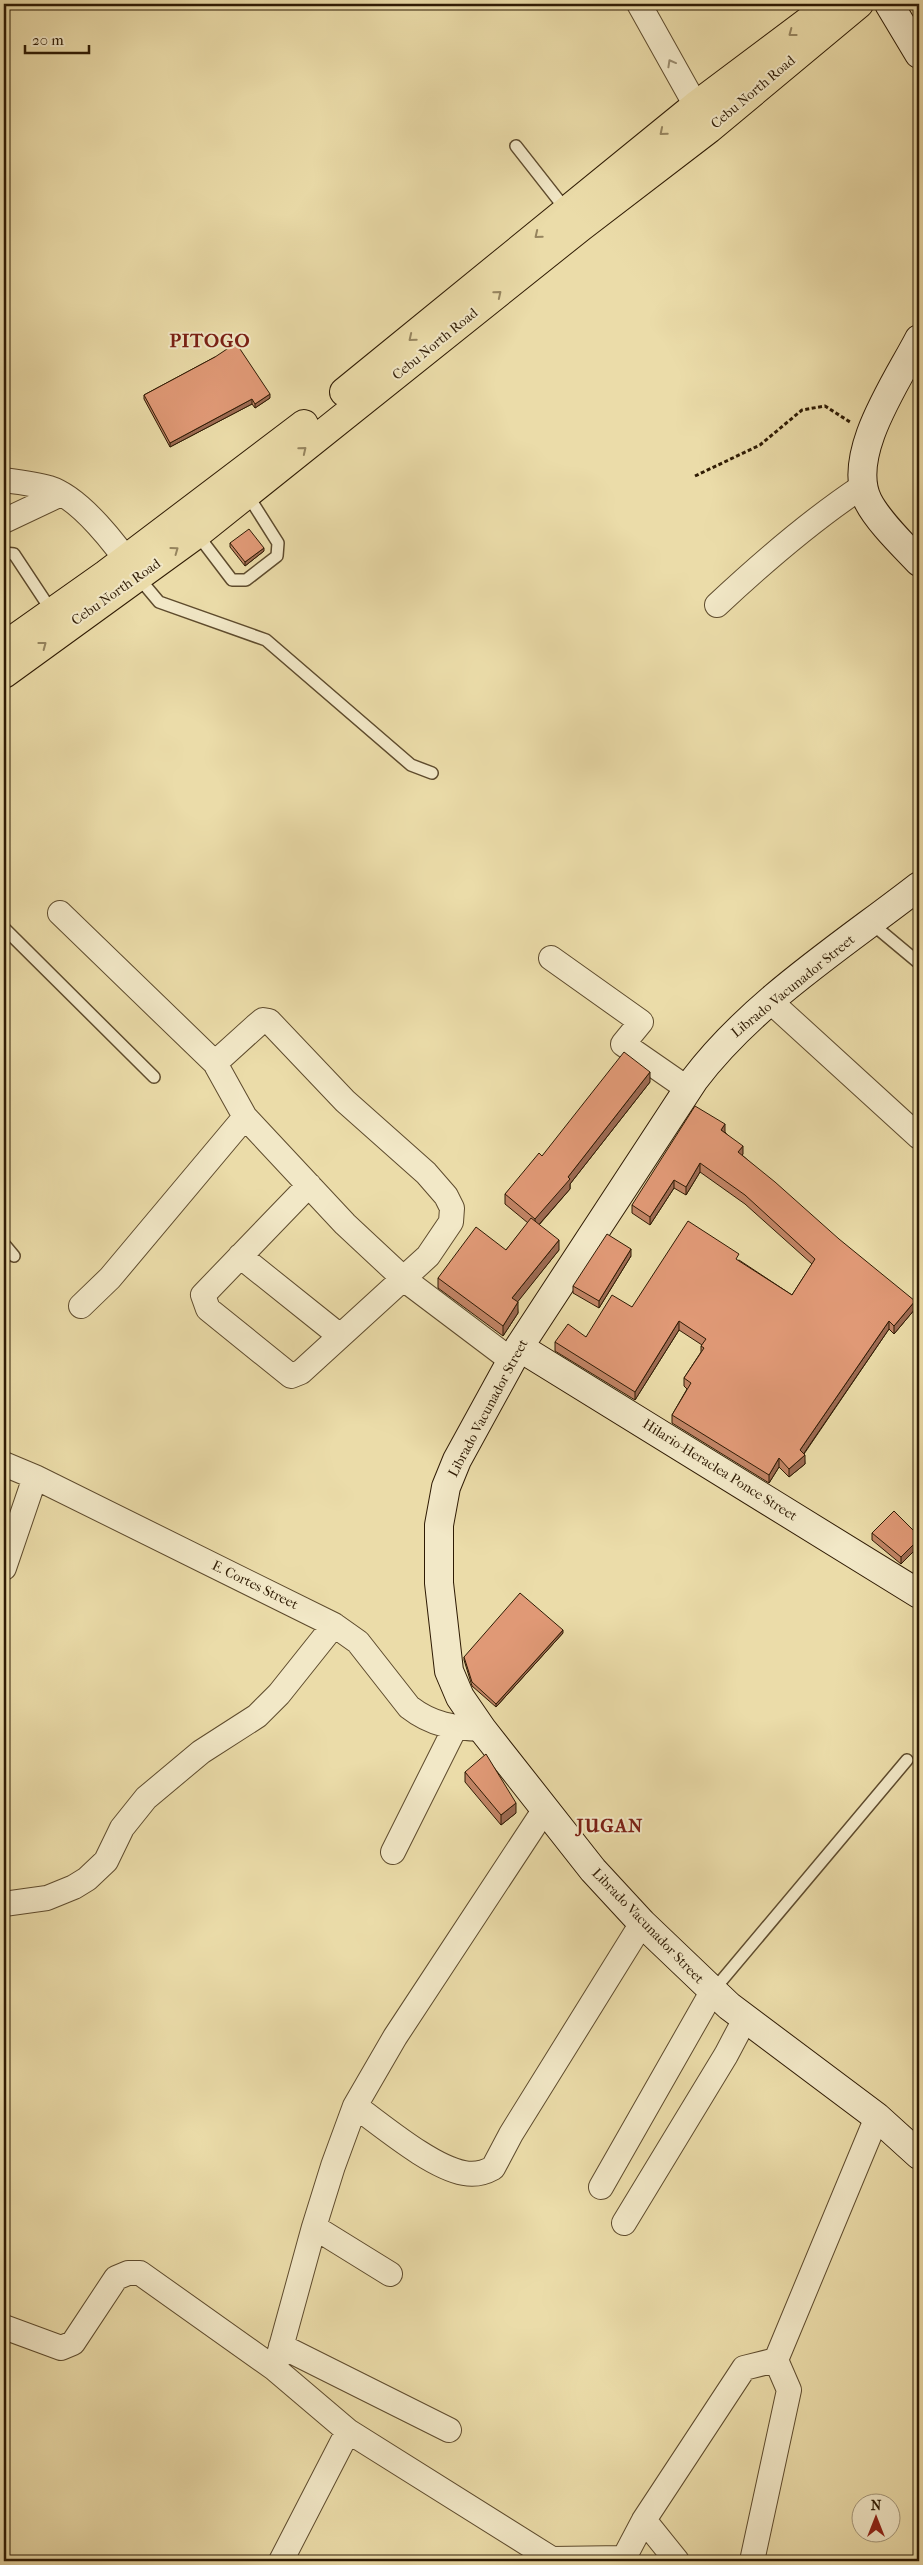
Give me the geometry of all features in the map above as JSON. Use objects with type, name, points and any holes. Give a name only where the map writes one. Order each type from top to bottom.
[{"type":"main road","name":"Cebu North Road","points":[[4,674],[282,442],[695,106],[831,4]]},
{"type":"main road","name":"Cebu North Road","points":[[4,646],[53,613],[197,534],[581,227],[709,129],[859,4]]},
{"type":"street","points":[[639,4],[709,129]]},
{"type":"street","points":[[889,4],[919,54]]},
{"type":"street","points":[[919,339],[869,435],[862,468],[863,486],[868,501],[919,562]]},
{"type":"street","points":[[4,480],[50,488],[61,494],[99,524],[132,568]]},
{"type":"street","points":[[717,605],[769,556],[821,514],[863,486]]},
{"type":"street","points":[[4,521],[61,494]]},
{"type":"street","name":"Librado Vacunador Street","points":[[919,886],[770,1001],[714,1052],[515,1353],[457,1460],[446,1487],[439,1525],[439,1583],[449,1671],[460,1697],[482,1729],[593,1870],[642,1923],[712,1992],[745,2019],[877,2117],[919,2155]]},
{"type":"street","points":[[60,913],[215,1063],[245,1117],[345,1224],[404,1280],[515,1353]]},
{"type":"street","points":[[551,958],[641,1022],[623,1044],[688,1089]]},
{"type":"street","points":[[770,1001],[919,1137]]},
{"type":"street","points":[[215,1063],[263,1020],[269,1021],[339,1094],[426,1173],[446,1196],[452,1208],[451,1222],[428,1256],[404,1280],[301,1372],[291,1376],[208,1309],[203,1295],[309,1185]]},
{"type":"street","points":[[82,1306],[110,1278],[245,1117]]},
{"type":"street","points":[[240,1256],[340,1336]]},
{"type":"street","name":"Hilario-Heraclea Ponce Street","points":[[515,1353],[919,1594]]},
{"type":"street","name":"E. Cortes Street","points":[[4,1464],[35,1477],[334,1625],[358,1642],[410,1707],[434,1722],[455,1728],[482,1729]]},
{"type":"street","points":[[4,1568],[35,1477]]},
{"type":"street","points":[[4,1904],[47,1898],[74,1887],[87,1879],[106,1861],[122,1828],[146,1798],[201,1752],[257,1716],[279,1694],[334,1625]]},
{"type":"street","points":[[392,1852],[455,1728]]},
{"type":"street","points":[[275,2370],[314,2227],[333,2166],[355,2106],[395,2037],[545,1809]]},
{"type":"street","points":[[355,2106],[443,2165],[462,2173],[474,2174],[493,2168],[511,2134],[642,1923]]},
{"type":"street","points":[[602,2187],[712,1992]]},
{"type":"street","points":[[624,2222],[721,2063],[745,2019]]},
{"type":"street","points":[[752,2561],[789,2390],[776,2360],[877,2117]]},
{"type":"street","points":[[314,2227],[390,2274]]},
{"type":"street","points":[[4,2327],[61,2348],[68,2346],[73,2343],[116,2278],[128,2273],[140,2273],[275,2370],[348,2431],[552,2560],[624,2558],[644,2520],[744,2368],[776,2360]]},
{"type":"street","points":[[281,2346],[449,2430]]},
{"type":"street","points":[[281,2561],[348,2431]]},
{"type":"street","points":[[644,2520],[677,2561]]},
{"type":"lane","points":[[516,146],[567,211]]},
{"type":"lane","points":[[197,534],[232,580],[246,580],[277,556],[278,543],[247,494]]},
{"type":"lane","points":[[4,554],[14,554],[53,613]]},
{"type":"lane","points":[[132,568],[159,602],[266,640],[411,765],[432,773]]},
{"type":"lane","points":[[871,923],[919,963]]},
{"type":"lane","points":[[4,928],[154,1077]]},
{"type":"lane","points":[[4,1244],[14,1256]]},
{"type":"lane","points":[[712,1992],[907,1760]]},
{"type":"path","points":[[695,476],[760,445],[802,410],[825,406],[869,435]]},
{"type":"building","points":[[236,343],[270,394],[255,404],[252,399],[170,443],[144,395],[215,357]]},
{"type":"building","points":[[249,529],[264,548],[245,562],[230,543]]},
{"type":"building","points":[[4,575],[9,582],[4,585]]},
{"type":"building","points":[[624,1052],[650,1072],[568,1177],[570,1179],[535,1219],[505,1194],[539,1153],[542,1156]]},
{"type":"building","points":[[695,1106],[725,1124],[721,1130],[743,1146],[738,1152],[839,1239],[915,1301],[894,1326],[889,1321],[800,1450],[805,1455],[789,1469],[779,1458],[769,1475],[672,1415],[691,1383],[684,1378],[704,1348],[701,1346],[706,1339],[679,1321],[635,1392],[555,1342],[568,1324],[586,1337],[612,1295],[632,1307],[688,1221],[739,1254],[736,1259],[792,1295],[815,1259],[745,1195],[700,1163],[686,1187],[674,1180],[650,1217],[632,1205]]},
{"type":"building","points":[[531,1218],[559,1240],[512,1298],[518,1302],[503,1326],[438,1278],[476,1227],[506,1250]]},
{"type":"building","points":[[607,1234],[631,1249],[599,1301],[573,1286]]},
{"type":"building","points":[[894,1511],[919,1536],[919,1539],[901,1557],[872,1533]]},
{"type":"building","points":[[520,1593],[563,1630],[496,1704],[472,1682],[464,1657]]},
{"type":"building","points":[[486,1754],[516,1803],[501,1815],[465,1772]]},
{"type":"district","name":"PITOGO","points":[[210,341]]},
{"type":"district","name":"JUGAN","points":[[610,1826]]}]
